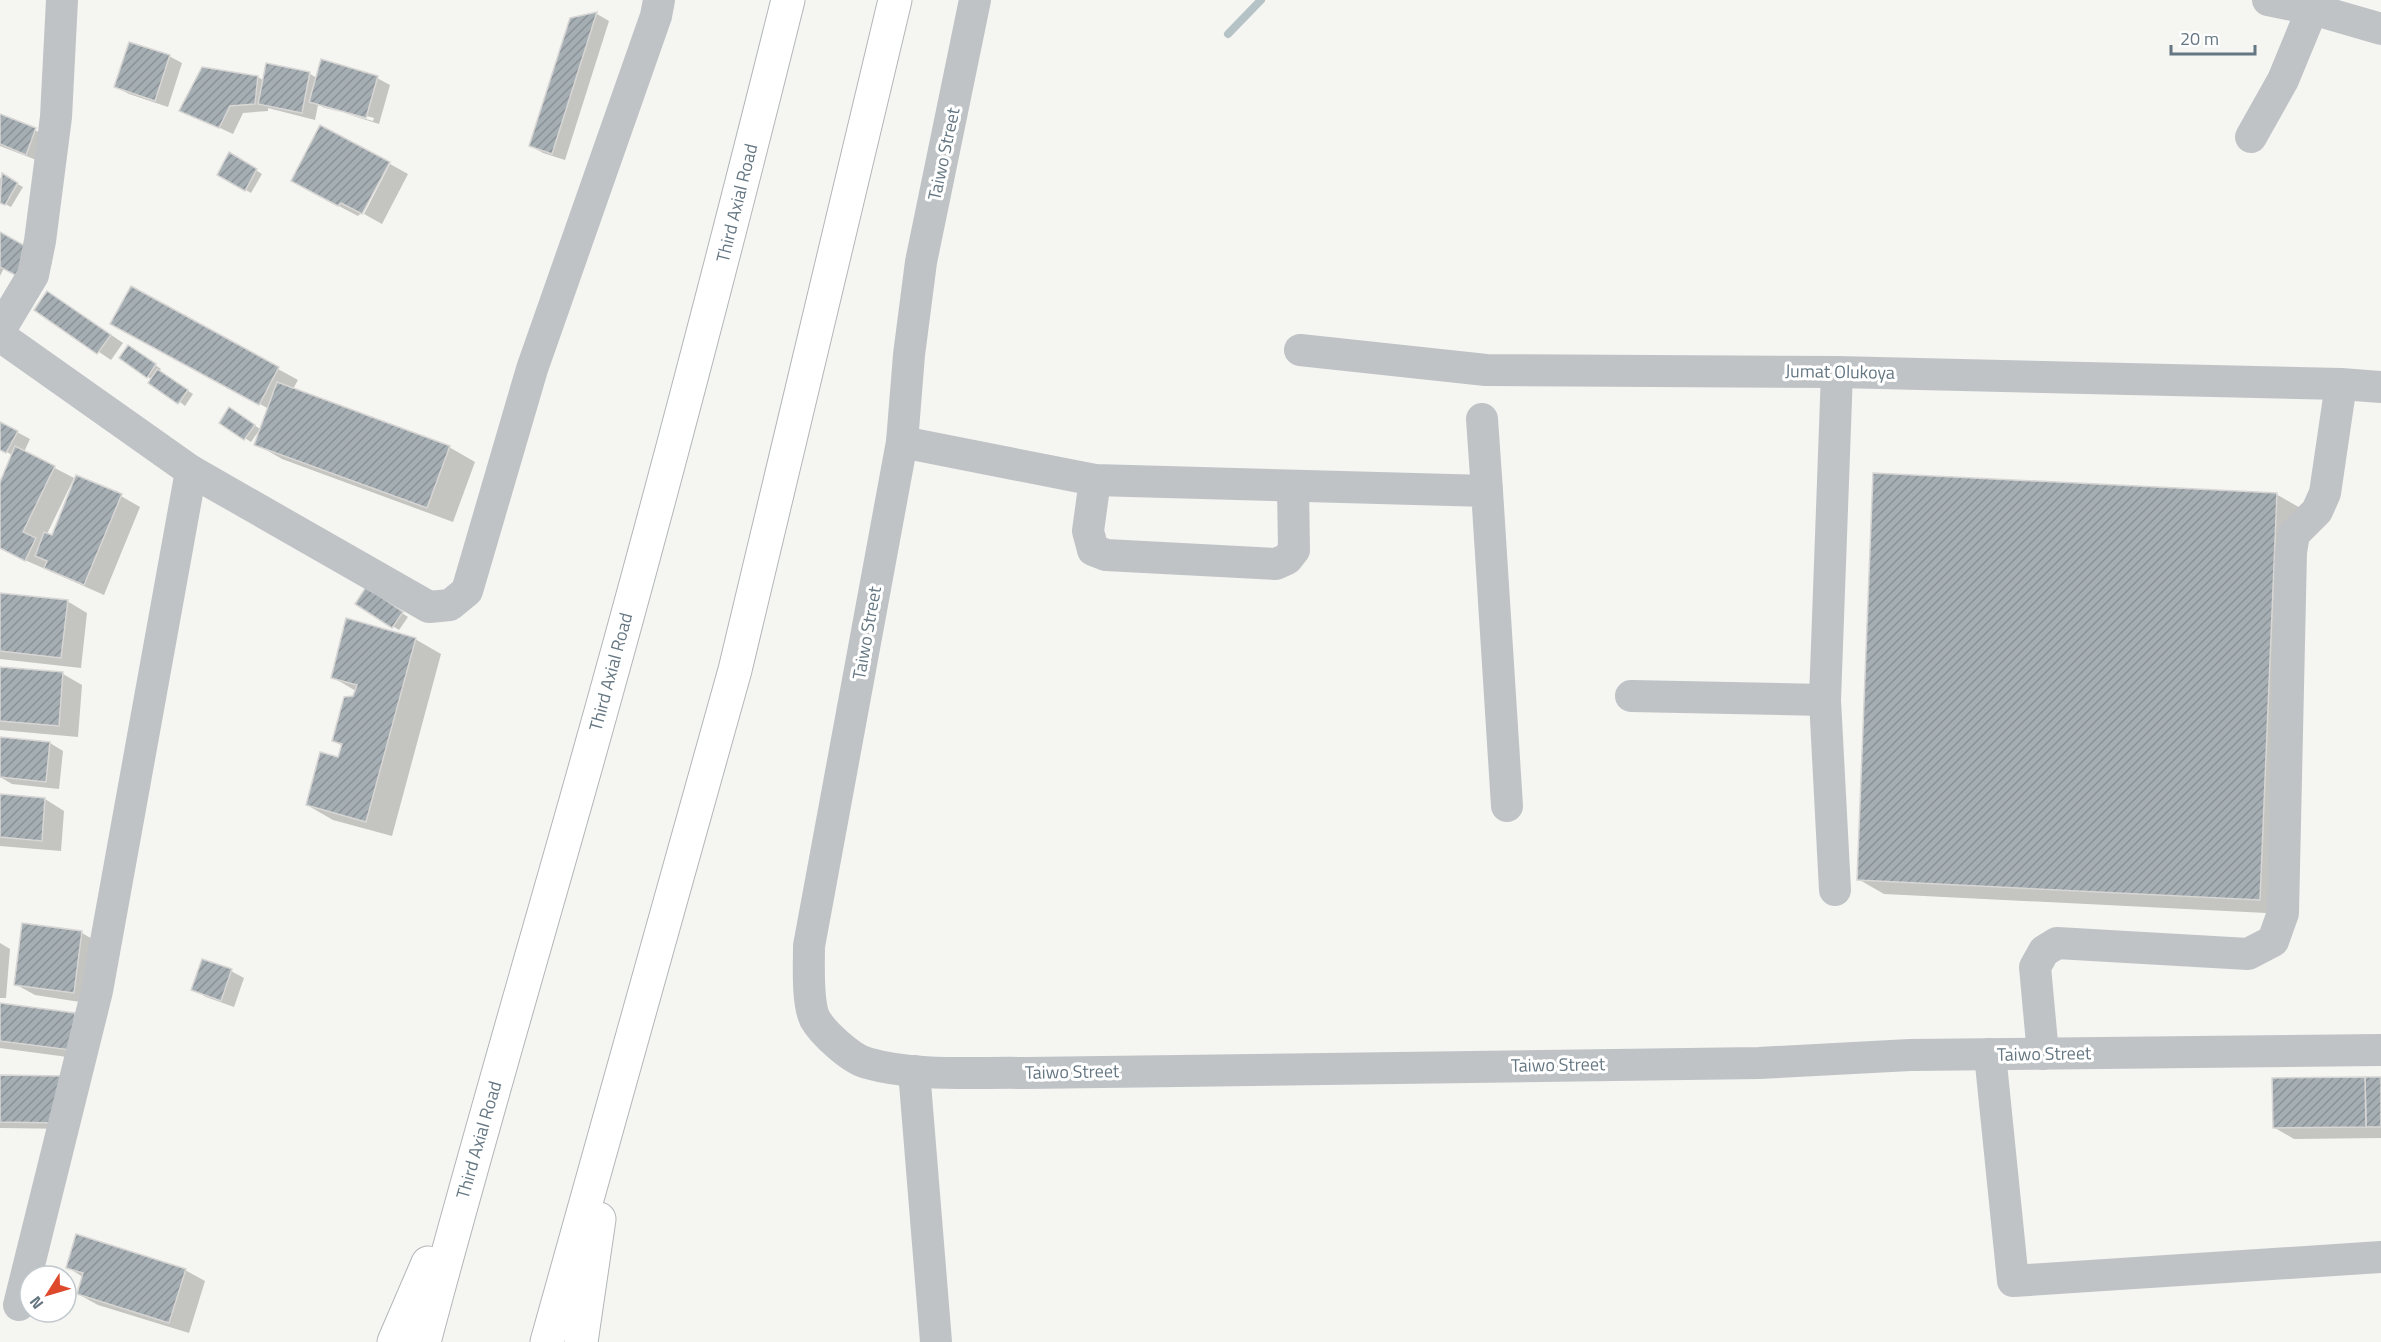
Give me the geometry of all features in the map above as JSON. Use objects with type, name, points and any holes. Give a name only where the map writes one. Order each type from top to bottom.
[{"type":"highway","name":"Third Axial Road","points":[[424,1342],[472,1162],[580,789],[722,262],[788,0]]},
{"type":"highway","points":[[547,1342],[620,1074],[735,670],[895,0]]},
{"type":"highway","points":[[581,1342],[620,1074]]},
{"type":"highway","points":[[394,1342],[472,1162]]},
{"type":"street","points":[[0,330],[33,275],[40,241],[56,117],[63,0]]},
{"type":"street","name":"Taiwo Street","points":[[975,0],[921,262],[909,356],[902,442],[809,946],[809,983],[815,1018],[836,1044],[865,1063],[914,1071],[1027,1073],[1759,1063],[1910,1055],[2381,1050]]},
{"type":"street","points":[[2268,0],[2314,4],[2381,29]]},
{"type":"street","points":[[2251,137],[2283,80],[2314,4]]},
{"type":"street","points":[[0,336],[191,471],[429,607],[450,605],[467,591],[532,369],[664,5]]},
{"type":"street","name":"Jumat Olukoya","points":[[1300,350],[1486,369],[1836,372],[2341,384],[2381,387]]},
{"type":"street","points":[[1835,890],[1825,700],[1836,372]]},
{"type":"street","points":[[2043,1054],[2035,967],[2044,951],[2057,943],[2248,954],[2273,941],[2283,913],[2291,552],[2294,534],[2317,511],[2325,493],[2341,384]]},
{"type":"street","points":[[1482,419],[1507,806]]},
{"type":"street","points":[[902,442],[1095,480],[1487,491]]},
{"type":"street","points":[[29,1264],[97,991],[191,471]]},
{"type":"street","points":[[1095,480],[1088,531],[1093,550],[1106,555],[1276,564],[1287,559],[1294,550],[1293,487]]},
{"type":"street","points":[[1631,696],[1825,700]]},
{"type":"street","points":[[1990,1054],[2013,1281],[2381,1257]]},
{"type":"street","points":[[914,1071],[936,1342]]},
{"type":"building","points":[[597,12],[552,154],[529,146],[570,18]]},
{"type":"building","points":[[129,42],[170,55],[155,101],[114,87]]},
{"type":"building","points":[[321,59],[378,76],[366,118],[309,102]]},
{"type":"building","points":[[266,63],[310,72],[302,113],[258,104]]},
{"type":"building","points":[[202,67],[258,76],[255,104],[230,106],[219,128],[179,111]]},
{"type":"building","points":[[0,114],[36,128],[26,155],[0,144]]},
{"type":"building","points":[[320,125],[390,162],[362,214],[341,203],[338,206],[291,181]]},
{"type":"building","points":[[229,152],[257,169],[245,191],[217,175]]},
{"type":"building","points":[[2,173],[18,183],[5,205],[0,203]]},
{"type":"building","points":[[0,232],[34,251],[19,277],[0,267]]},
{"type":"building","points":[[131,286],[279,367],[259,405],[110,324]]},
{"type":"building","points":[[47,291],[111,335],[97,354],[34,310]]},
{"type":"building","points":[[128,345],[156,364],[147,378],[119,358]]},
{"type":"building","points":[[157,369],[188,390],[178,404],[148,383]]},
{"type":"building","points":[[277,382],[450,446],[427,508],[254,445]]},
{"type":"building","points":[[229,407],[255,425],[244,440],[219,423]]},
{"type":"building","points":[[0,422],[18,431],[6,453],[0,450]]},
{"type":"building","points":[[15,446],[55,466],[23,532],[36,538],[25,561],[0,548],[0,482]]},
{"type":"building","points":[[1873,473],[2277,493],[2260,900],[1857,880]]},
{"type":"building","points":[[76,475],[122,494],[84,585],[44,568],[47,561],[35,556],[44,532],[52,535]]},
{"type":"building","points":[[366,587],[403,612],[392,628],[355,604]]},
{"type":"building","points":[[0,593],[68,600],[61,658],[0,651]]},
{"type":"building","points":[[346,618],[416,638],[366,822],[306,805],[320,752],[338,757],[342,744],[332,741],[344,697],[353,696],[357,685],[331,678]]},
{"type":"building","points":[[0,667],[63,672],[59,726],[0,721]]},
{"type":"building","points":[[0,737],[50,742],[46,782],[0,777]]},
{"type":"building","points":[[0,794],[45,798],[42,841],[0,837]]},
{"type":"building","points":[[22,923],[82,931],[74,993],[14,985]]},
{"type":"building","points":[[202,959],[232,969],[221,1001],[191,990]]},
{"type":"building","points":[[0,1003],[75,1013],[71,1050],[0,1041]]},
{"type":"building","points":[[0,1075],[61,1076],[60,1123],[0,1122]]},
{"type":"building","points":[[2365,1077],[2381,1077],[2381,1127],[2366,1127]]},
{"type":"building","points":[[2365,1077],[2366,1127],[2273,1128],[2272,1078]]},
{"type":"building","points":[[76,1234],[186,1269],[169,1323],[78,1294],[83,1273],[78,1272],[78,1264],[67,1264]]},
{"type":"waterway","points":[[1228,34],[1261,0]]}]
